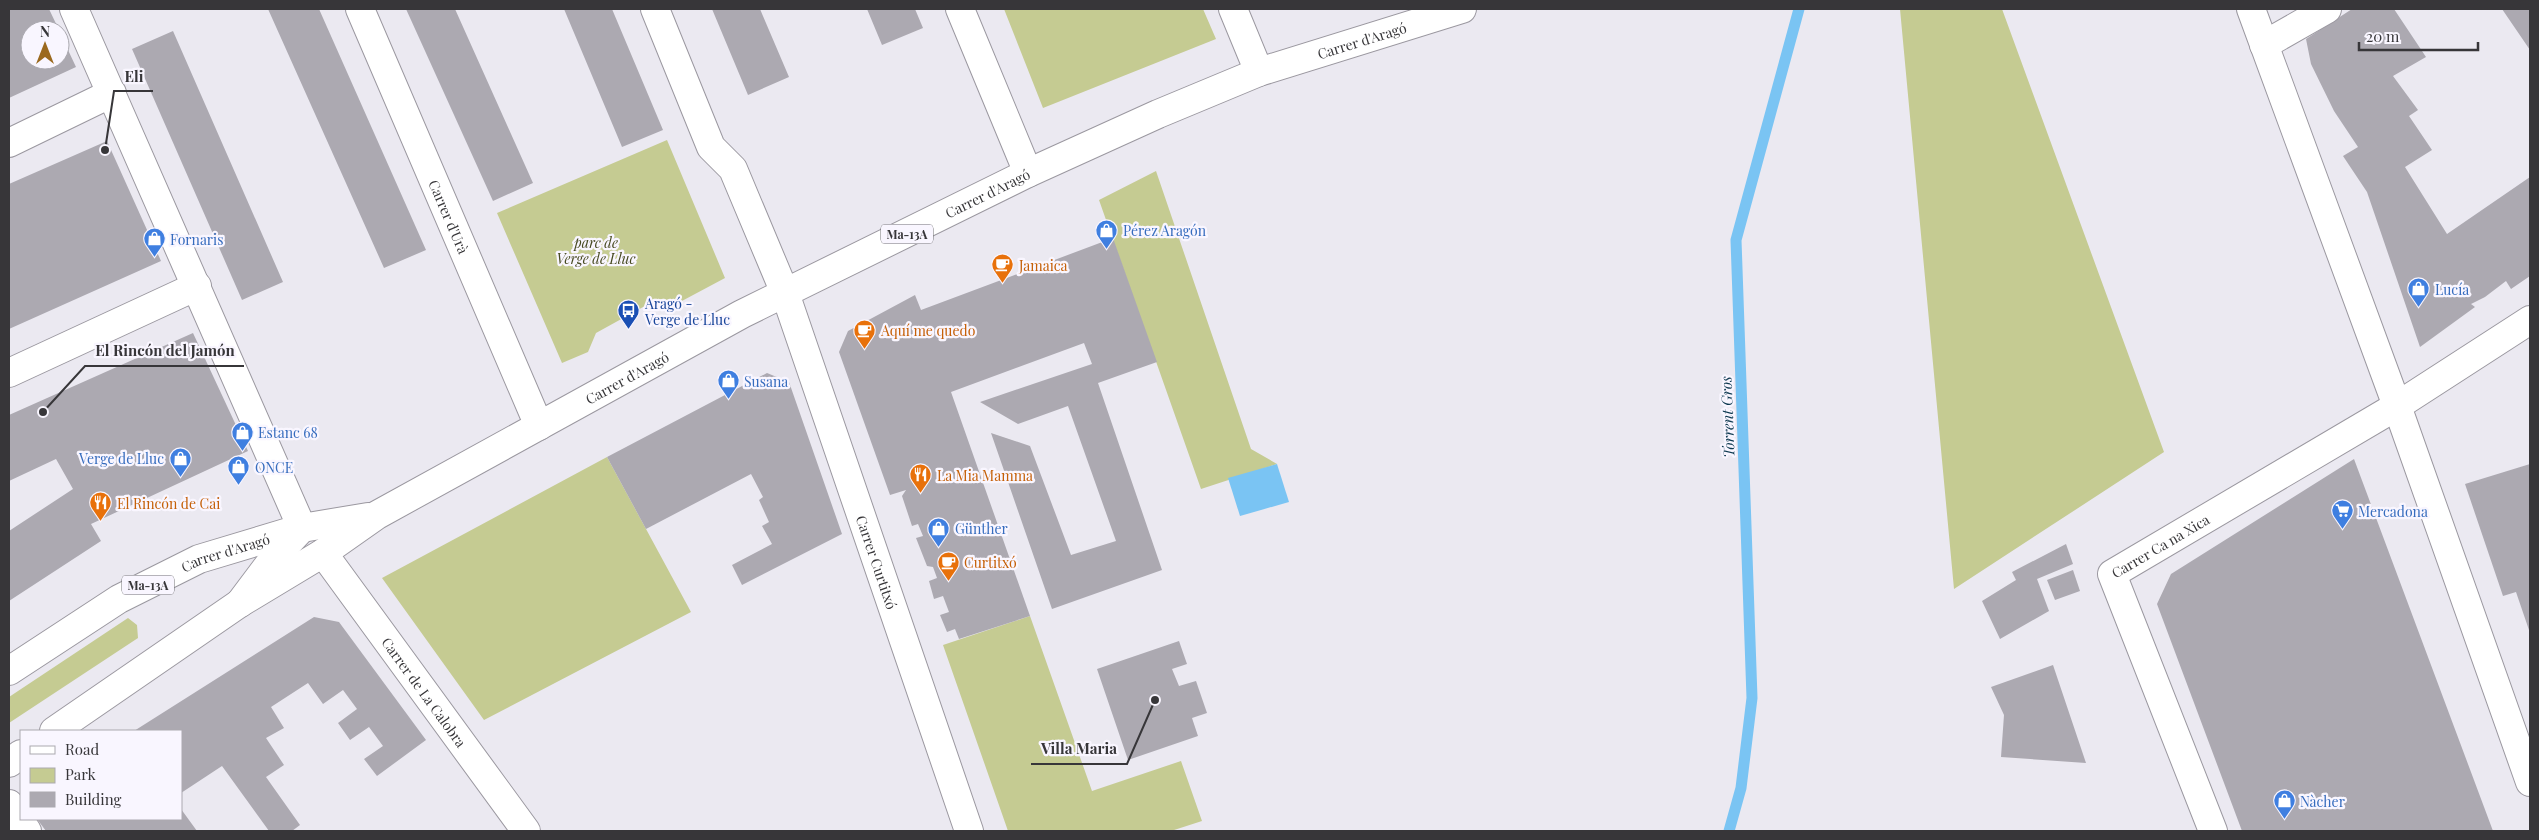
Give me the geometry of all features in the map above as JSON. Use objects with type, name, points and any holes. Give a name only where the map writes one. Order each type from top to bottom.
[{"type":"street","points":[[74,9],[302,528],[273,559],[240,603]]},
{"type":"street","name":"Carrer d'Urà","points":[[360,9],[539,426]]},
{"type":"street","name":"Carrer Curtitxó","points":[[655,9],[711,147],[733,169],[785,293],[969,831]]},
{"type":"street","points":[[960,9],[1028,173]]},
{"type":"street","points":[[1233,9],[1259,72]]},
{"type":"street","name":"Carrer d'Aragó","points":[[55,730],[240,603],[324,553],[377,515],[742,314],[1028,173],[1158,114],[1259,72],[1462,9]]},
{"type":"street","points":[[2251,9],[2397,406],[2530,782]]},
{"type":"street","points":[[2264,45],[2327,9]]},
{"type":"street","points":[[9,143],[112,93]]},
{"type":"street","points":[[9,373],[196,286]]},
{"type":"street","points":[[2397,406],[2530,320]]},
{"type":"street","name":"Carrer Ca na Xica","points":[[2213,831],[2112,574],[2397,406]]},
{"type":"street","name":"Carrer d'Aragó","points":[[9,671],[119,599],[199,558],[302,528],[377,515]]},
{"type":"street","name":"Carrer de La Calobra","points":[[324,553],[526,831]]},
{"type":"street","points":[[9,763],[20,755]]},
{"type":"street","points":[[9,804],[20,820]]},
{"type":"street","points":[[20,820],[28,831]]},
{"type":"green space","points":[[1004,9],[1203,9],[1216,39],[1043,108]]},
{"type":"green space","points":[[1900,9],[2002,9],[2164,452],[1954,589]]},
{"type":"green space","name":"parc de Verge de Lluc","points":[[667,140],[725,278],[680,302],[654,301],[596,333],[588,352],[562,363],[497,213]]},
{"type":"green space","points":[[1156,171],[1251,449],[1277,464],[1201,489],[1099,200]]},
{"type":"green space","points":[[607,457],[691,612],[484,720],[382,578]]},
{"type":"green space","points":[[1030,616],[1092,791],[1181,761],[1202,821],[1171,831],[1008,831],[943,645]]},
{"type":"green space","points":[[128,618],[137,625],[138,638],[9,723],[9,697]]},
{"type":"water","points":[[1277,464],[1289,502],[1240,516],[1228,478]]},
{"type":"building","points":[[9,9],[49,9],[54,20],[20,20],[20,70],[70,70],[9,98]]},
{"type":"building","points":[[268,9],[319,9],[426,250],[384,268]]},
{"type":"building","points":[[406,9],[455,9],[533,183],[493,201]]},
{"type":"building","points":[[564,9],[612,9],[663,130],[622,147]]},
{"type":"building","points":[[712,9],[760,9],[789,77],[748,95]]},
{"type":"building","points":[[867,9],[915,9],[923,28],[882,45]]},
{"type":"building","points":[[2352,9],[2394,9],[2426,57],[2393,76],[2418,110],[2409,116],[2432,150],[2405,167],[2447,234],[2530,177],[2530,276],[2511,289],[2506,281],[2485,297],[2471,304],[2475,307],[2420,347],[2367,192],[2343,156],[2358,147],[2334,111],[2311,64],[2306,39]]},
{"type":"building","points":[[2502,9],[2530,9],[2530,50]]},
{"type":"building","points":[[173,31],[283,282],[242,300],[132,49]]},
{"type":"building","points":[[70,54],[76,67],[70,70]]},
{"type":"building","points":[[107,141],[161,261],[9,329],[9,184]]},
{"type":"building","points":[[1113,238],[1157,362],[1098,383],[1162,570],[1052,609],[991,433],[1030,446],[1071,555],[1116,541],[1068,406],[1018,424],[980,402],[1092,364],[1084,343],[951,392],[1030,616],[959,639],[955,629],[947,632],[940,615],[949,612],[943,596],[934,599],[929,581],[937,578],[933,567],[927,566],[916,538],[923,536],[918,524],[912,526],[902,496],[906,490],[890,495],[839,352],[848,331],[915,295],[921,310]]},
{"type":"building","points":[[193,333],[248,451],[91,524],[101,541],[9,601],[9,531],[73,489],[56,459],[9,481],[9,415]]},
{"type":"building","points":[[767,373],[789,382],[842,534],[742,585],[732,565],[772,544],[762,526],[769,522],[759,500],[763,497],[751,474],[646,529],[607,457]]},
{"type":"building","points":[[2354,459],[2493,831],[2242,831],[2157,604],[2171,574]]},
{"type":"building","points":[[2530,464],[2530,633],[2516,592],[2503,596],[2465,484]]},
{"type":"building","points":[[2066,544],[2073,564],[2037,579],[2049,611],[2000,639],[1982,601],[2016,580],[2012,572]]},
{"type":"building","points":[[2073,570],[2080,591],[2055,600],[2047,580]]},
{"type":"building","points":[[314,617],[339,622],[426,740],[377,776],[364,759],[383,746],[369,727],[350,740],[338,723],[357,709],[343,690],[323,704],[308,683],[271,707],[284,728],[266,738],[284,765],[266,777],[300,825],[292,831],[269,831],[222,766],[182,792],[182,730],[136,730]]},
{"type":"building","points":[[1179,641],[1187,664],[1172,669],[1179,686],[1196,681],[1207,713],[1192,718],[1198,736],[1128,760],[1097,669]]},
{"type":"building","points":[[2053,665],[2086,763],[2001,757],[2004,715],[1991,687]]},
{"type":"building","points":[[182,810],[197,831],[46,831],[38,820],[182,820]]},
{"type":"waterway","name":"Torrent Gros","points":[[1729,831],[1741,788],[1752,698],[1736,240],[1799,9]]},
{"type":"place","name":"Eli","points":[[105,150]]},
{"type":"place","name":"Pérez Aragón","points":[[1107,249]]},
{"type":"place","name":"Fornaris","points":[[154,258]]},
{"type":"place","name":"Jamaica","points":[[1003,284]]},
{"type":"place","name":"Lucía","points":[[2419,308]]},
{"type":"place","name":"Aragó - Verge de Lluc","points":[[629,330]]},
{"type":"place","name":"Aquí me quedo","points":[[865,349]]},
{"type":"place","name":"Susana","points":[[728,400]]},
{"type":"place","name":"El Rincón del Jamón","points":[[43,412]]},
{"type":"place","name":"Estanc 68","points":[[242,451]]},
{"type":"place","name":"Verge de Lluc","points":[[180,477]]},
{"type":"place","name":"ONCE","points":[[239,486]]},
{"type":"place","name":"La Mia Mamma","points":[[921,494]]},
{"type":"place","name":"El Rincón de Cai","points":[[101,522]]},
{"type":"place","name":"Mercadona","points":[[2342,530]]},
{"type":"place","name":"Günther","points":[[939,547]]},
{"type":"place","name":"Curtitxó","points":[[948,581]]},
{"type":"place","name":"Villa Maria","points":[[1155,700]]},
{"type":"place","name":"Nàcher","points":[[2284,820]]}]
